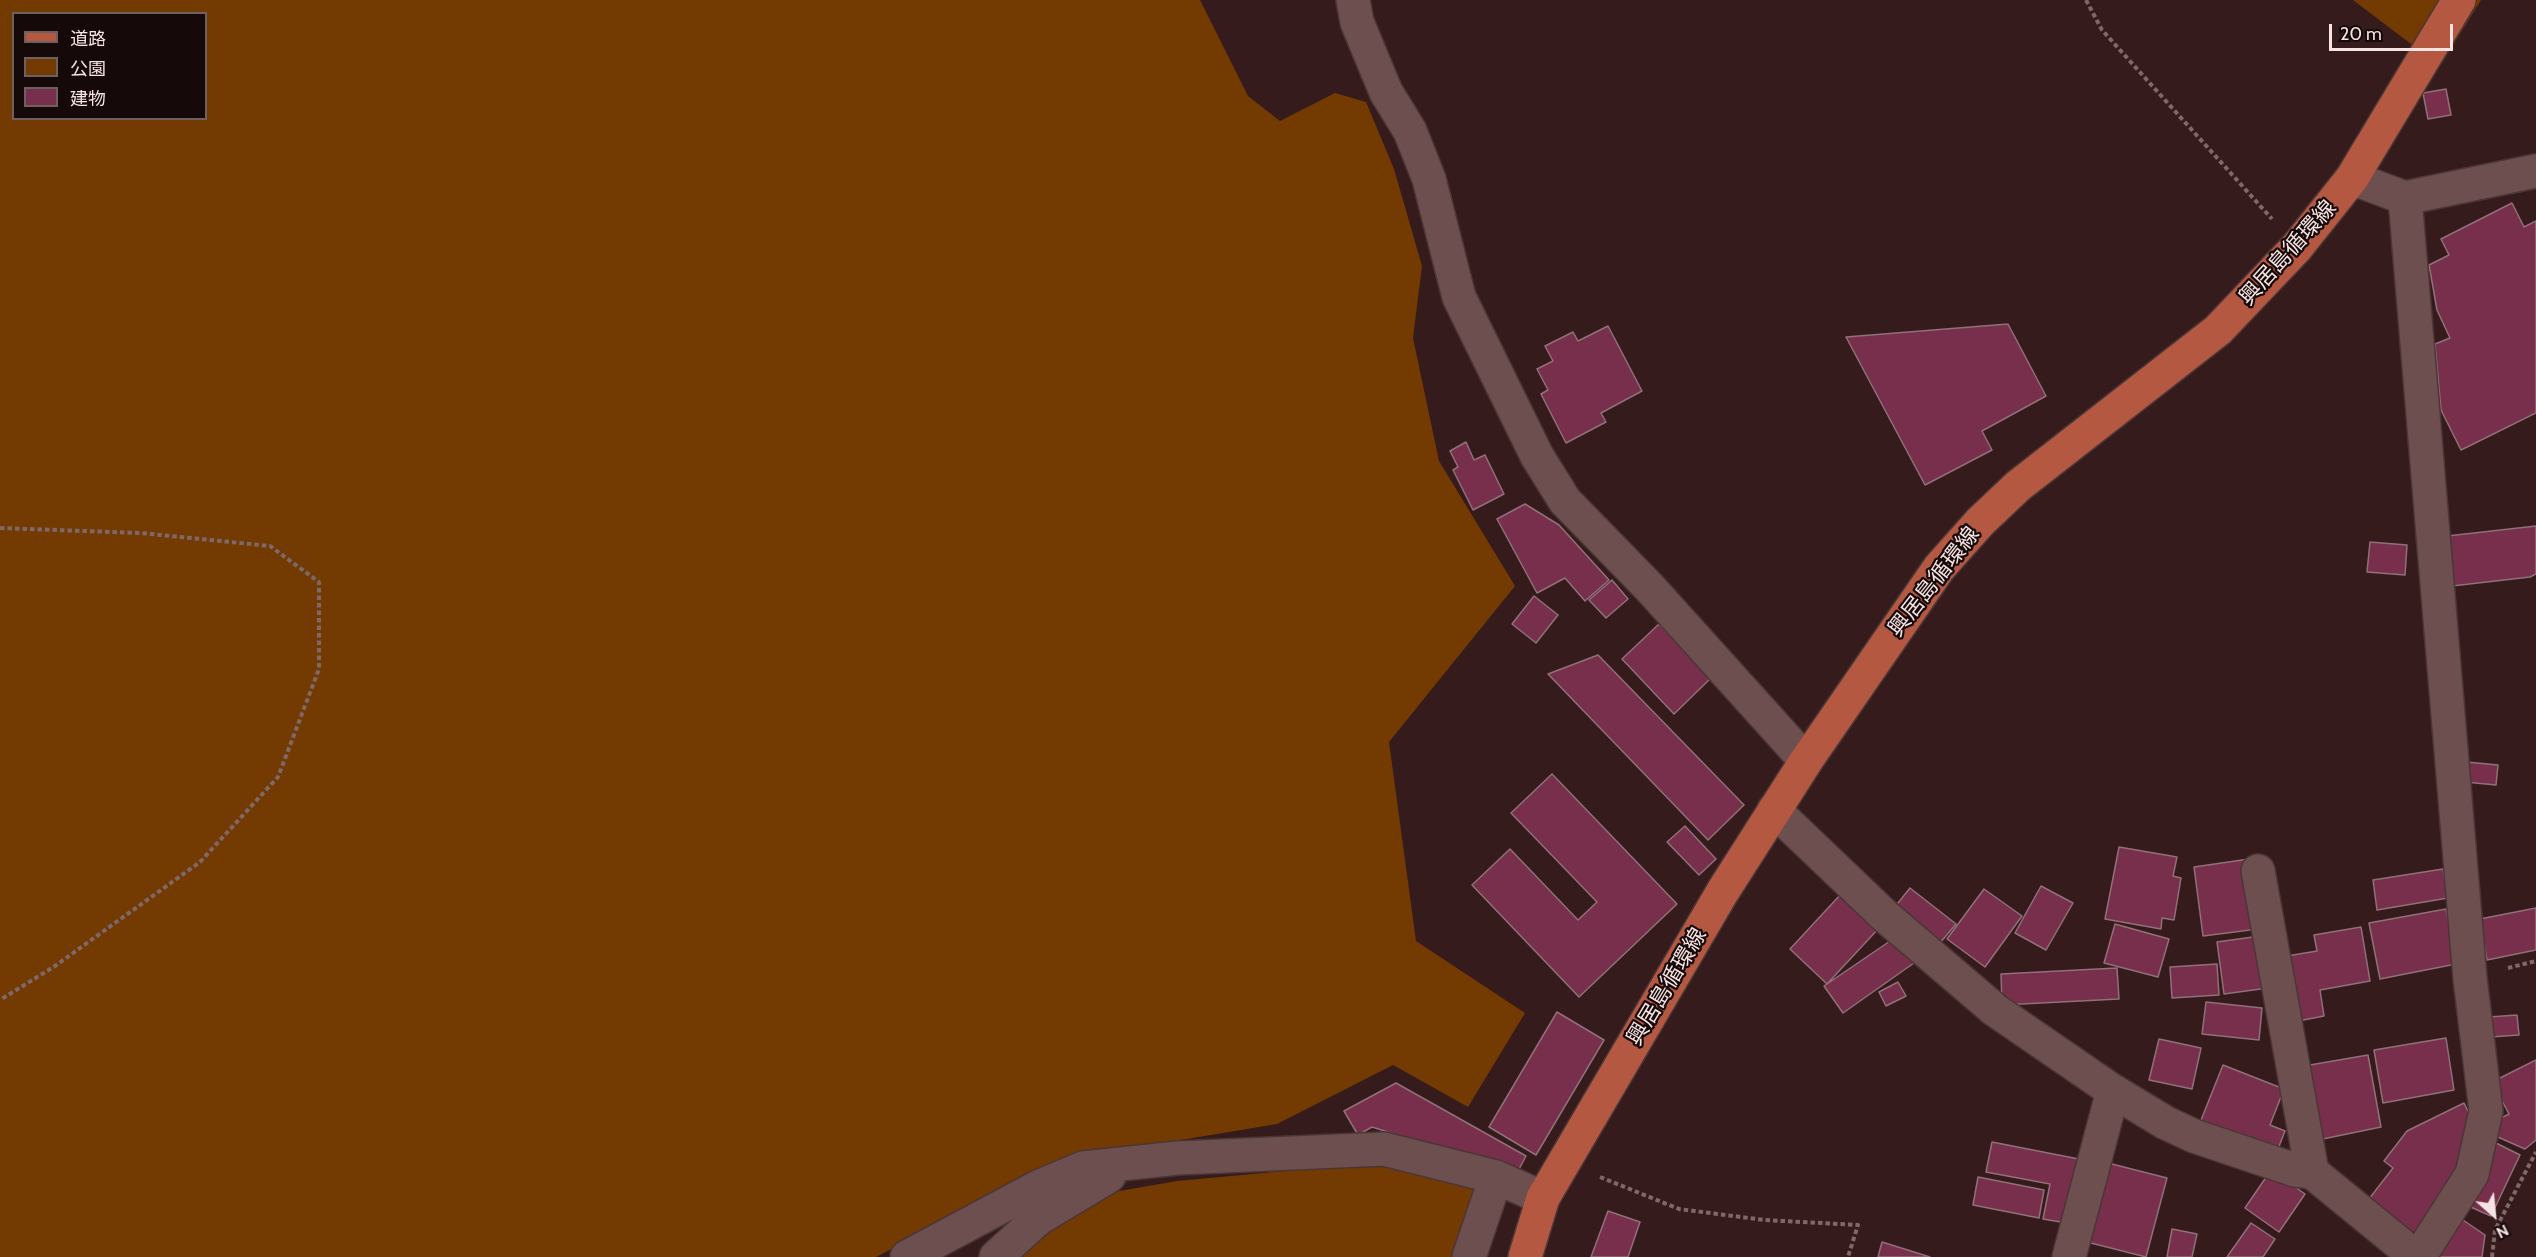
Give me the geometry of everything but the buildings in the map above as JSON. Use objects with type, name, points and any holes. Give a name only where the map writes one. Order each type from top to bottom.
[{"type":"main road","name":"興居島循環線","points":[[1525,1257],[1543,1198],[1724,891],[1806,761],[1939,568],[1980,522],[2018,486],[2217,330],[2297,247],[2352,178],[2459,0]]},
{"type":"street","points":[[1353,0],[1357,22],[1386,92],[1410,131],[1429,179],[1459,297],[1538,456],[1565,501],[1650,588],[1806,761]]},
{"type":"street","points":[[2352,178],[2405,198],[2536,171]]},
{"type":"street","points":[[1774,810],[1885,916],[1995,1010],[2113,1091],[2194,1136],[2295,1170],[2312,1172],[2417,1257],[2472,1174],[2486,1112],[2469,966],[2405,198]]},
{"type":"street","points":[[2258,871],[2312,1172]]},
{"type":"street","points":[[2069,1257],[2113,1091]]},
{"type":"street","points":[[907,1257],[1038,1187],[1083,1168],[1178,1158],[1384,1149],[1496,1177],[1543,1198]]},
{"type":"street","points":[[996,1257],[1039,1218],[1110,1175],[1143,1162]]},
{"type":"street","points":[[1469,1257],[1496,1177]]},
{"type":"path","points":[[2086,0],[2102,30],[2297,247]]},
{"type":"path","points":[[0,528],[141,533],[270,546],[319,582],[320,669],[278,777],[200,862],[55,966],[0,1000]]},
{"type":"path","points":[[2492,1257],[2495,1230],[2536,1152]]},
{"type":"path","points":[[1563,1162],[1679,1209],[1764,1220],[1858,1225],[1848,1257]]},
{"type":"green space","points":[[0,0],[1200,0],[1248,96],[1280,121],[1335,93],[1366,102],[1394,169],[1422,266],[1413,338],[1439,461],[1515,586],[1389,742],[1416,941],[1525,1013],[1468,1107],[1393,1065],[1277,1124],[1066,1159],[876,1257],[0,1257]]},
{"type":"green space","points":[[2353,0],[2481,0],[2440,66]]},
{"type":"green space","points":[[1382,1162],[1481,1183],[1465,1217],[1456,1257],[1018,1257],[1060,1221],[1119,1191],[1177,1181]]}]
